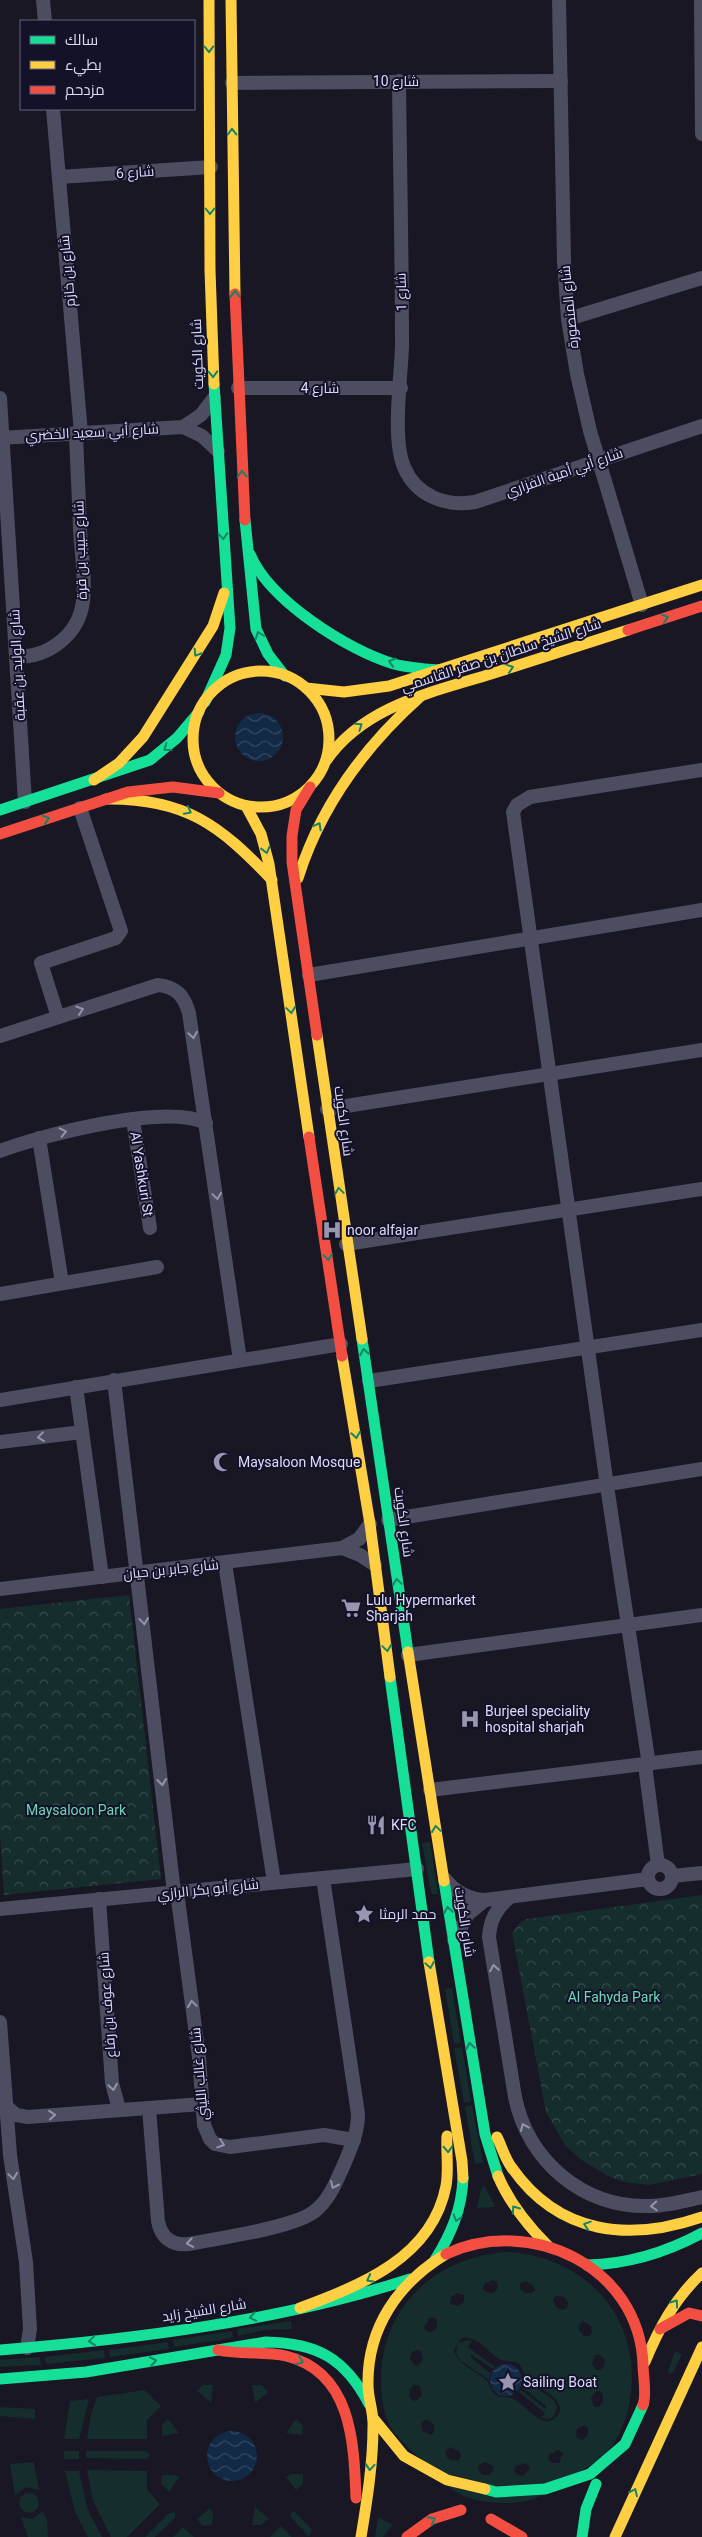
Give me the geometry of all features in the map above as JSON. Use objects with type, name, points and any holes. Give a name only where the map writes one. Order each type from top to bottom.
[{"type":"main road","name":"شارع الكويت","points":[[205,702],[222,668],[229,642],[230,616],[214,398],[210,270],[209,0]]},
{"type":"main road","points":[[231,0],[235,327],[246,544],[256,629],[268,654],[285,676]]},
{"type":"main road","points":[[210,270],[219,289],[223,333],[228,335],[235,327]]},
{"type":"main road","points":[[246,544],[262,576],[273,590],[291,605],[352,644],[394,664],[440,670]]},
{"type":"main road","points":[[94,780],[119,763],[143,737],[213,626],[224,593],[226,576]]},
{"type":"main road","name":"شارع الشيخ سلطان بن صقر القاسمي","points":[[306,688],[344,692],[389,686],[702,585]]},
{"type":"main road","name":"شارع الشيخ سلطان بن صقر القاسمي","points":[[326,761],[338,742],[378,714],[420,697],[702,606]]},
{"type":"main road","points":[[0,810],[150,760],[175,742],[217,688],[232,678],[249,673],[268,672],[285,676],[306,688],[319,703],[327,721],[330,741],[326,761],[310,787],[291,800],[269,807],[246,806],[231,801],[219,793],[204,776],[195,756],[194,734],[199,712]]},
{"type":"main road","points":[[296,888],[302,864],[315,832],[342,786],[373,742],[397,716],[420,697]]},
{"type":"main road","name":"شارع الكويت","points":[[310,787],[296,810],[292,836],[296,888],[346,1244],[369,1381],[408,1655],[453,1943],[448,1968],[478,2094],[489,2153],[500,2183],[525,2223],[548,2246]]},
{"type":"main road","points":[[0,834],[128,792],[158,788],[196,789],[219,793]]},
{"type":"main road","points":[[106,799],[147,799],[182,808],[229,836],[272,880]]},
{"type":"main road","points":[[246,806],[261,834],[272,880],[341,1344],[370,1524],[423,1923],[462,2161],[464,2187],[455,2226],[435,2260]]},
{"type":"main road","points":[[353,1416],[358,1409],[364,1412],[371,1444],[380,1458]]},
{"type":"main road","points":[[423,1923],[434,1938],[448,1968]]},
{"type":"main road","points":[[478,2094],[487,2106],[501,2150],[512,2171],[538,2199],[565,2216],[595,2228],[627,2233],[666,2230],[702,2217]]},
{"type":"main road","points":[[300,2308],[342,2292],[381,2273],[410,2252],[425,2235],[436,2216],[446,2188],[448,2130],[453,2101]]},
{"type":"main road","points":[[587,2265],[620,2263],[652,2256],[668,2251],[702,2233]]},
{"type":"main road","points":[[400,2469],[386,2448],[373,2418],[370,2405],[368,2364],[374,2337],[385,2312],[410,2279],[435,2260],[450,2252],[482,2242],[515,2240],[548,2246],[587,2265],[606,2281],[629,2313],[639,2336],[645,2362],[644,2396],[636,2429],[619,2459],[596,2484],[578,2498]]},
{"type":"main road","points":[[645,2362],[658,2329],[676,2300],[702,2273]]},
{"type":"main road","name":"شارع الشيخ زايد","points":[[0,2350],[164,2331],[300,2308],[345,2300],[410,2279]]},
{"type":"main road","points":[[658,2329],[689,2313],[702,2316]]},
{"type":"main road","points":[[0,2379],[86,2372],[266,2342],[304,2344],[337,2360],[351,2373],[362,2388],[370,2405]]},
{"type":"main road","points":[[614,2537],[702,2347]]},
{"type":"main road","points":[[218,2350],[241,2355],[276,2355],[298,2359],[316,2368],[330,2382],[343,2404],[352,2439],[355,2462],[355,2537]]},
{"type":"main road","points":[[361,2537],[370,2474],[373,2418]]},
{"type":"main road","points":[[582,2537],[586,2510],[596,2484]]},
{"type":"main road","points":[[446,2504],[484,2516],[514,2518]]},
{"type":"main road","points":[[407,2537],[432,2519],[461,2510]]},
{"type":"main road","points":[[484,2516],[522,2537]]},
{"type":"street","points":[[43,0],[45,20]]},
{"type":"street","name":"شارع المنصورة","points":[[559,0],[564,261],[568,319],[577,374],[598,459],[642,605]]},
{"type":"street","points":[[701,0],[702,134]]},
{"type":"street","name":"شارع 1","points":[[399,81],[401,388],[398,442],[401,460],[413,482],[426,493]]},
{"type":"street","name":"شارع 10","points":[[232,82],[561,81]]},
{"type":"street","name":"شارع بن خازم","points":[[53,110],[79,433]]},
{"type":"street","name":"شارع 6","points":[[59,177],[211,167]]},
{"type":"street","points":[[568,319],[702,278]]},
{"type":"street","name":"شارع 4","points":[[238,388],[401,388]]},
{"type":"street","name":"شارع الوليد بن عقبة","points":[[0,398],[6,597],[16,657],[25,802]]},
{"type":"street","points":[[183,427],[201,415],[214,398]]},
{"type":"street","name":"شارع أبي أمية الفزاري","points":[[426,493],[444,502],[475,502],[598,459],[702,426]]},
{"type":"street","points":[[183,427],[202,436],[218,451]]},
{"type":"street","name":"شارع أبي سعيد الخضري","points":[[2,438],[183,427]]},
{"type":"street","name":"شارع حبيب بن قرة","points":[[16,657],[29,657],[54,647],[65,638],[80,614],[83,587],[79,433]]},
{"type":"street","points":[[658,1865],[628,1624],[587,1348],[513,812],[523,800],[537,795],[702,770]]},
{"type":"street","points":[[58,1017],[41,963],[116,938],[121,931],[80,808]]},
{"type":"street","points":[[309,975],[702,910]]},
{"type":"street","points":[[0,1036],[158,985],[177,990],[190,1013],[240,1360]]},
{"type":"street","points":[[327,1110],[702,1050]]},
{"type":"street","points":[[0,1151],[39,1138],[85,1127],[133,1120],[180,1116],[206,1123]]},
{"type":"street","name":"Al Yashkuri St","points":[[133,1120],[150,1228]]},
{"type":"street","points":[[39,1138],[62,1283]]},
{"type":"street","points":[[346,1244],[702,1189]]},
{"type":"street","points":[[0,1294],[157,1267]]},
{"type":"street","points":[[369,1381],[702,1330]]},
{"type":"street","points":[[0,1400],[341,1344]]},
{"type":"street","name":"شارع غالب الليثي","points":[[114,1380],[175,1892],[200,2057],[205,2132],[210,2139],[223,2147],[324,2135],[354,2140]]},
{"type":"street","points":[[76,1387],[102,1577]]},
{"type":"street","points":[[0,1442],[82,1432]]},
{"type":"street","points":[[388,1520],[607,1486],[702,1469]]},
{"type":"street","name":"شارع جابر بن حيان","points":[[0,1588],[342,1548],[359,1540],[370,1524]]},
{"type":"street","points":[[342,1548],[360,1554],[375,1565]]},
{"type":"street","points":[[225,1563],[274,1882]]},
{"type":"street","points":[[408,1655],[702,1614]]},
{"type":"street","points":[[430,1790],[702,1758]]},
{"type":"street","points":[[658,1865],[668,1868],[672,1876],[670,1883],[659,1889],[652,1886],[648,1878],[649,1871],[658,1865]]},
{"type":"street","name":"شارع أبو بكر الرازي","points":[[0,1909],[416,1869]]},
{"type":"street","points":[[672,1876],[702,1873]]},
{"type":"street","points":[[443,1877],[461,1894],[485,1900],[648,1878]]},
{"type":"street","points":[[149,2108],[159,2228],[168,2240],[182,2245],[288,2223],[315,2211],[330,2193],[354,2140],[358,2114],[323,1878]]},
{"type":"street","points":[[509,1898],[496,1911],[492,1919],[489,1937],[514,2097],[521,2122],[530,2140],[558,2174],[570,2184],[598,2198],[631,2206],[648,2206],[702,2197]]},
{"type":"street","name":"شارع عوف بن رفاع","points":[[99,1899],[112,2083],[119,2109]]},
{"type":"street","points":[[453,1943],[462,1923],[485,1900]]},
{"type":"street","points":[[0,2022],[2,2081],[7,2107],[5,2155],[26,2262],[30,2329],[27,2348]]},
{"type":"street","points":[[7,2107],[16,2114],[28,2117],[202,2104]]},
{"type":"green space","name":"Maysaloon Park","points":[[129,1595],[161,1879],[4,1895],[0,1835],[0,1609]]},
{"type":"green space","points":[[430,1842],[438,1894],[432,1894],[430,1888],[422,1843]]},
{"type":"green space","name":"Al Fahyda Park","points":[[702,1895],[702,2174],[649,2185],[624,2182],[608,2176],[580,2159],[565,2145],[546,2112],[512,1933],[526,1919]]},
{"type":"green space","points":[[452,1988],[461,2043],[454,2044],[445,1989]]},
{"type":"green space","points":[[462,2047],[471,2101],[464,2103],[454,2048]]},
{"type":"green space","points":[[472,2105],[483,2162],[475,2164],[465,2107]]},
{"type":"green space","points":[[485,2186],[495,2207],[477,2208],[481,2188]]},
{"type":"green space","points":[[506,2252],[534,2256],[559,2265],[582,2278],[601,2294],[616,2315],[626,2338],[631,2364],[631,2393],[628,2408],[624,2423],[613,2445],[595,2462],[546,2493],[524,2502],[505,2503],[478,2500],[468,2498],[451,2488],[394,2433],[388,2423],[383,2404],[381,2379],[384,2353],[391,2329],[403,2308],[418,2290],[436,2275],[457,2264],[481,2256]],"holes":[[[493,2280],[497,2282],[498,2288],[493,2293],[486,2292],[483,2289],[484,2284]],[[526,2281],[534,2286],[535,2290],[532,2293],[525,2293],[520,2289],[520,2284]],[[457,2293],[464,2295],[464,2301],[459,2306],[450,2304],[451,2297]],[[556,2296],[564,2297],[568,2303],[567,2308],[562,2310],[556,2307],[553,2300]],[[429,2318],[436,2318],[437,2328],[432,2332],[426,2331],[424,2328]],[[583,2321],[591,2326],[592,2333],[589,2336],[584,2336],[579,2330],[579,2325]],[[462,2338],[473,2339],[501,2360],[519,2364],[530,2381],[556,2400],[560,2411],[551,2421],[539,2419],[509,2397],[496,2395],[482,2376],[458,2359],[454,2349]],[[417,2350],[421,2351],[423,2357],[422,2362],[416,2366],[410,2359],[412,2352]],[[595,2355],[600,2355],[605,2360],[604,2367],[601,2370],[596,2370],[592,2364]],[[414,2385],[418,2385],[421,2389],[421,2396],[416,2401],[412,2400],[409,2396],[410,2389]],[[599,2391],[603,2394],[603,2401],[599,2407],[594,2407],[591,2398],[595,2392]],[[424,2420],[429,2420],[434,2425],[434,2432],[431,2435],[423,2431],[421,2424]],[[585,2425],[588,2428],[588,2435],[583,2440],[578,2439],[576,2436],[577,2429]],[[450,2447],[459,2451],[461,2456],[456,2461],[447,2456],[445,2452]],[[558,2450],[563,2453],[559,2463],[552,2463],[549,2460],[549,2455]],[[485,2462],[494,2467],[493,2471],[488,2475],[483,2475],[478,2470],[479,2465]],[[526,2463],[530,2468],[523,2476],[516,2474],[514,2470],[516,2466]]]},
{"type":"green space","points":[[291,2321],[292,2329],[265,2330],[238,2336],[237,2329]]},
{"type":"green space","points":[[232,2331],[233,2338],[174,2347],[173,2340]]},
{"type":"green space","points":[[468,2340],[472,2341],[468,2347],[495,2367],[493,2369],[471,2354],[471,2358],[490,2373],[489,2380],[460,2360],[456,2354],[458,2343]]},
{"type":"green space","points":[[168,2342],[169,2349],[110,2357],[109,2350]]},
{"type":"green space","points":[[104,2350],[105,2358],[46,2364],[45,2357]]},
{"type":"green space","points":[[675,2351],[682,2354],[673,2373],[669,2374],[668,2371]]},
{"type":"green space","points":[[40,2357],[41,2365],[0,2367],[0,2360]]},
{"type":"green space","points":[[523,2379],[554,2400],[557,2407],[554,2417],[548,2419],[541,2418],[545,2413],[519,2392],[521,2390],[546,2409],[546,2406],[522,2387]]},
{"type":"green space","points":[[203,2385],[213,2385],[211,2403],[197,2391]]},
{"type":"green space","points":[[252,2385],[262,2385],[268,2392],[255,2403]]},
{"type":"green space","points":[[145,2390],[161,2406],[147,2420],[147,2439],[87,2439],[91,2415],[97,2397]]},
{"type":"green space","points":[[89,2399],[79,2439],[64,2439],[70,2401]]},
{"type":"green space","points":[[0,2407],[35,2409],[35,2419],[0,2416]]},
{"type":"green space","points":[[168,2419],[179,2433],[162,2436],[162,2425]]},
{"type":"green space","points":[[296,2419],[303,2426],[302,2435],[286,2433]]},
{"type":"green space","points":[[64,2451],[79,2451],[79,2459],[64,2459]]},
{"type":"green space","points":[[86,2451],[146,2451],[151,2455],[146,2459],[86,2458]]},
{"type":"green space","points":[[34,2462],[39,2490],[26,2487],[15,2495],[10,2464]]},
{"type":"green space","points":[[87,2470],[147,2471],[147,2490],[160,2504],[127,2537],[111,2537],[93,2501]]},
{"type":"green space","points":[[65,2471],[79,2471],[87,2508],[102,2537],[88,2537],[75,2512]]},
{"type":"green space","points":[[291,2474],[303,2474],[303,2484],[296,2490],[286,2477]]},
{"type":"green space","points":[[162,2475],[179,2477],[169,2492],[161,2484]]},
{"type":"green space","points":[[29,2493],[36,2496],[39,2503],[36,2510],[29,2513],[22,2510],[19,2503],[22,2496]]},
{"type":"green space","points":[[255,2507],[269,2519],[261,2525],[252,2525]]},
{"type":"green space","points":[[210,2508],[213,2514],[212,2525],[203,2526],[197,2519]]},
{"type":"green space","points":[[43,2511],[47,2520],[48,2537],[28,2537],[21,2517],[33,2519]]},
{"type":"green space","points":[[175,2512],[175,2518],[155,2537],[145,2537],[169,2513]]},
{"type":"green space","points":[[291,2512],[295,2512],[312,2529],[309,2537],[291,2517]]},
{"type":"green space","points":[[378,2517],[393,2525],[383,2537],[375,2537]]},
{"type":"green space","points":[[281,2526],[292,2537],[270,2537]]},
{"type":"green space","points":[[183,2527],[194,2537],[173,2537]]},
{"type":"water","points":[[259,713],[268,715],[276,720],[281,728],[283,737],[281,746],[276,754],[268,759],[259,761],[250,759],[242,754],[237,746],[235,737],[237,728],[242,720],[250,715]]},
{"type":"water","points":[[506,2364],[512,2365],[517,2369],[521,2374],[521,2386],[517,2391],[512,2395],[506,2396],[500,2395],[495,2391],[491,2386],[490,2380],[491,2374],[495,2369],[500,2365]]},
{"type":"water","points":[[232,2431],[242,2433],[250,2438],[255,2446],[257,2456],[255,2466],[250,2474],[242,2479],[232,2481],[222,2479],[214,2474],[209,2466],[207,2456],[209,2446],[214,2438],[222,2433]]},
{"type":"traffic: fast","points":[[205,702],[226,655],[230,628],[214,384]]},
{"type":"traffic: fast","points":[[245,520],[256,629],[268,654],[285,676]]},
{"type":"traffic: fast","points":[[250,554],[274,589],[312,621],[333,635],[375,657],[394,664],[440,670]]},
{"type":"traffic: fast","points":[[0,810],[150,760],[177,738],[199,712]]},
{"type":"traffic: fast","points":[[362,1339],[408,1652]]},
{"type":"traffic: fast","points":[[390,1677],[429,1962]]},
{"type":"traffic: fast","points":[[444,1881],[485,2134],[498,2176]]},
{"type":"traffic: fast","points":[[435,2260],[455,2221],[463,2178]]},
{"type":"traffic: fast","points":[[587,2265],[632,2260],[660,2252],[702,2233]]},
{"type":"traffic: fast","points":[[0,2350],[155,2334],[259,2317],[361,2294],[410,2279]]},
{"type":"traffic: fast","points":[[0,2379],[86,2372],[266,2342],[284,2343],[315,2350],[328,2356],[350,2375],[369,2404]]},
{"type":"traffic: fast","points":[[485,2489],[496,2492],[545,2489],[590,2474],[625,2444],[643,2405]]},
{"type":"traffic: fast","points":[[582,2537],[586,2509],[596,2484]]},
{"type":"traffic: slow","points":[[209,0],[210,270],[214,384]]},
{"type":"traffic: slow","points":[[231,0],[235,294]]},
{"type":"traffic: slow","points":[[306,688],[344,692],[389,686],[702,585]]},
{"type":"traffic: slow","points":[[94,780],[119,763],[143,737],[213,626],[224,593]]},
{"type":"traffic: slow","points":[[326,761],[342,742],[360,726],[402,703],[424,694],[628,630]]},
{"type":"traffic: slow","points":[[261,671],[287,677],[309,691],[323,713],[329,739],[323,765],[309,787],[287,801],[261,807],[235,801],[213,787],[199,765],[193,739],[199,713],[213,691],[235,677],[261,671]]},
{"type":"traffic: slow","points":[[298,878],[319,826],[347,779],[381,736],[420,697]]},
{"type":"traffic: slow","points":[[106,799],[134,800],[158,804],[199,818],[235,844],[272,880]]},
{"type":"traffic: slow","points":[[246,806],[261,834],[269,864],[309,1137]]},
{"type":"traffic: slow","points":[[317,1035],[362,1339]]},
{"type":"traffic: slow","points":[[342,1356],[370,1524],[390,1677]]},
{"type":"traffic: slow","points":[[408,1652],[444,1881]]},
{"type":"traffic: slow","points":[[429,1962],[462,2161],[463,2178]]},
{"type":"traffic: slow","points":[[300,2308],[347,2289],[391,2265],[410,2250],[426,2232],[438,2211],[446,2186],[447,2136]]},
{"type":"traffic: slow","points":[[497,2137],[505,2157],[531,2190],[551,2207],[574,2220],[598,2227],[623,2230],[675,2225],[702,2217]]},
{"type":"traffic: slow","points":[[498,2176],[520,2214],[548,2246]]},
{"type":"traffic: slow","points":[[361,2537],[372,2454],[373,2422],[368,2385],[369,2364],[373,2345],[380,2326],[400,2293],[413,2279],[446,2254]]},
{"type":"traffic: slow","points":[[645,2362],[656,2337],[676,2303],[702,2273]]},
{"type":"traffic: slow","points":[[615,2537],[702,2347]]},
{"type":"traffic: slow","points":[[373,2418],[404,2456],[447,2480],[485,2489]]},
{"type":"traffic: jam","points":[[235,294],[245,520]]},
{"type":"traffic: jam","points":[[628,630],[702,606]]},
{"type":"traffic: jam","points":[[0,834],[128,792],[173,787],[219,793]]},
{"type":"traffic: jam","points":[[310,787],[296,810],[292,836],[292,862],[317,1035]]},
{"type":"traffic: jam","points":[[309,1137],[342,1356]]},
{"type":"traffic: jam","points":[[446,2254],[478,2244],[512,2241],[544,2246],[574,2258],[601,2276],[622,2300],[637,2330],[643,2364],[645,2391],[643,2405]]},
{"type":"traffic: jam","points":[[660,2329],[689,2313],[702,2316]]},
{"type":"traffic: jam","points":[[218,2350],[286,2356],[308,2364],[324,2377],[337,2393],[345,2412],[354,2455],[356,2498]]},
{"type":"traffic: jam","points":[[407,2537],[432,2519],[461,2510]]},
{"type":"traffic: jam","points":[[491,2519],[522,2537]]},
{"type":"place","name":"noor alfajar","points":[[332,1230]]},
{"type":"place","name":"Maysaloon Mosque","points":[[223,1462]]},
{"type":"place","name":"Lulu Hypermarket Sharjah","points":[[351,1608]]},
{"type":"place","name":"Burjeel speciality hospital sharjah","points":[[470,1719]]},
{"type":"place","name":"KFC","points":[[376,1825]]},
{"type":"place","name":"حمد الرمثا","points":[[364,1914]]},
{"type":"place","name":"Sailing Boat","points":[[508,2382]]}]
